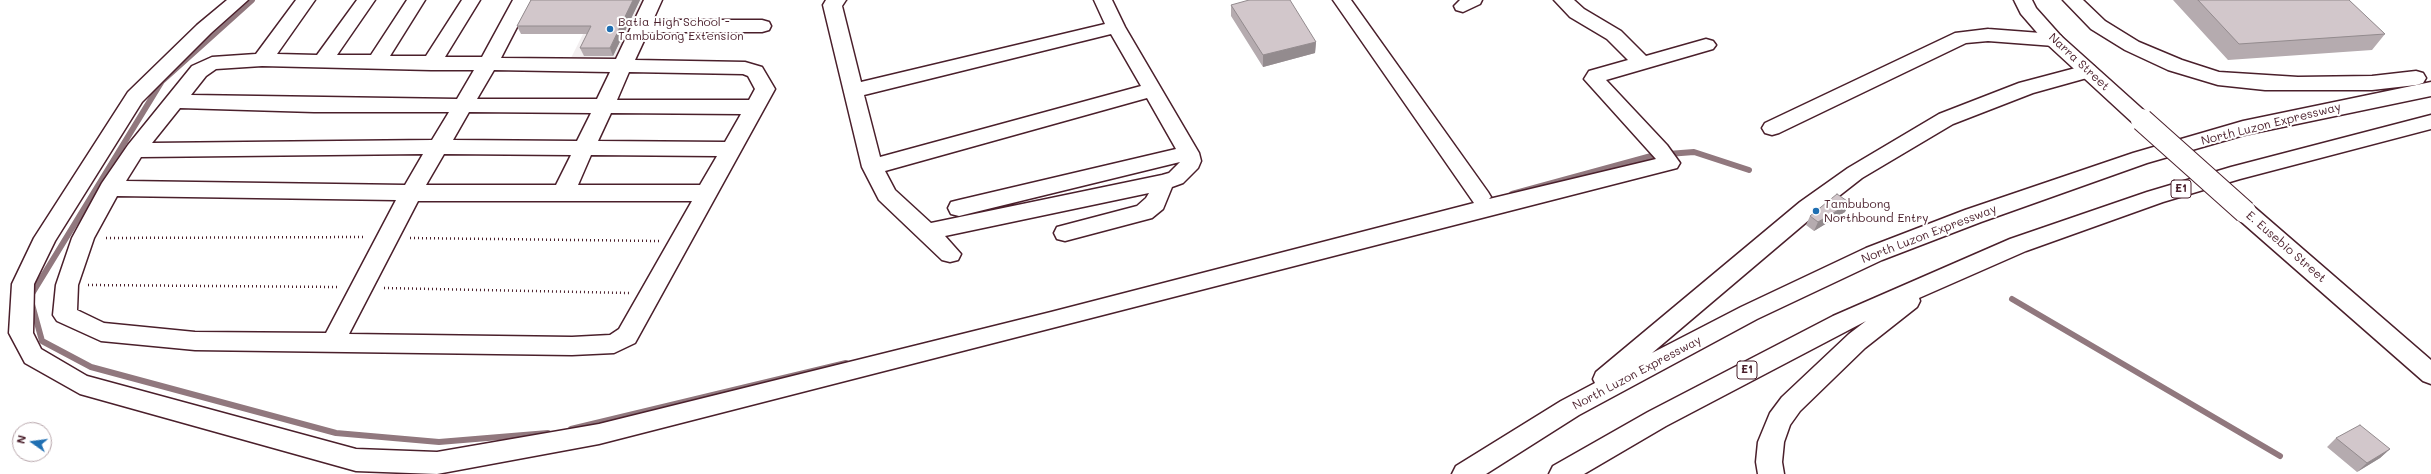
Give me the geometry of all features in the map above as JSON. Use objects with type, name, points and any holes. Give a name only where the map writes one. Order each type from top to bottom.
[{"type":"main road","points":[[238,0],[204,29],[135,97],[45,238],[23,284],[21,333],[32,356],[80,384],[356,460],[437,463],[599,434],[1051,322],[1465,213],[1670,163],[1594,79],[1596,76],[1706,45]]},
{"type":"main road","points":[[262,60],[306,0]]},
{"type":"main road","points":[[322,62],[366,0]]},
{"type":"main road","points":[[376,63],[416,0]]},
{"type":"main road","points":[[431,64],[471,0]]},
{"type":"main road","points":[[333,342],[411,193],[487,65],[522,0]]},
{"type":"main road","points":[[564,192],[605,107],[653,0]]},
{"type":"main road","points":[[837,0],[832,5],[872,167],[887,195],[950,254]]},
{"type":"main road","points":[[927,232],[1164,182],[1176,178],[1188,168],[1191,161],[1189,153],[1116,27],[1103,0]]},
{"type":"main road","points":[[1342,0],[1480,197]]},
{"type":"main road","points":[[1563,0],[1577,13],[1602,26],[1614,35],[1643,64]]},
{"type":"main road","name":"Narra Street","points":[[2023,0],[2028,10],[2054,40],[2142,120]]},
{"type":"main road","points":[[2072,0],[2098,25],[2132,46],[2174,65],[2218,78],[2265,83],[2298,84],[2372,83],[2431,76]]},
{"type":"main road","points":[[642,26],[762,26]]},
{"type":"main road","points":[[852,91],[1116,27]]},
{"type":"main road","points":[[1772,128],[1962,37],[1988,34],[2054,40]]},
{"type":"main road","points":[[262,60],[322,62],[487,65],[624,65],[745,68],[754,72],[765,89],[627,336],[614,344],[572,346],[195,341],[101,332],[65,315],[67,285],[83,238],[110,188],[135,150],[199,70],[212,63],[262,60]]},
{"type":"main road","points":[[1570,408],[1732,273],[1774,236],[1855,173],[1909,138],[1946,119],[2026,88],[2087,71]]},
{"type":"main road","name":"North Luzon Expressway","points":[[1465,474],[1570,408],[1749,313],[1874,254],[1973,216],[2140,158],[2242,128],[2431,89]]},
{"type":"main road","points":[[872,167],[1152,90]]},
{"type":"main road","points":[[174,101],[314,105],[755,107]]},
{"type":"main road","name":"E. Eusebio Street","points":[[2142,120],[2431,374]]},
{"type":"main road","name":"E1","points":[[1562,474],[1760,364],[1841,322],[2018,245],[2154,197],[2238,172],[2431,122]]},
{"type":"main road","points":[[135,150],[438,147],[732,149]]},
{"type":"main road","points":[[959,208],[1189,153]]},
{"type":"main road","points":[[1065,233],[1144,212],[1156,203],[1164,182]]},
{"type":"main road","points":[[110,188],[411,193],[707,193]]},
{"type":"main road","points":[[1771,474],[1771,442],[1779,420],[1791,404],[1857,341],[1938,279]]},
{"type":"shaded area","name":"Batia High School - Tambubong Extension","points":[[600,0],[647,0],[620,58],[571,58]]},
{"type":"building","points":[[531,0],[633,0],[610,48],[580,48],[591,26],[517,26]]},
{"type":"building","points":[[1249,0],[1290,0],[1316,42],[1263,55],[1231,5]]},
{"type":"building","points":[[2198,0],[2349,0],[2385,34],[2239,44]]},
{"type":"building","points":[[1837,194],[1850,203],[1818,222],[1810,216]]},
{"type":"building","points":[[2360,425],[2390,449],[2367,463],[2336,438]]},
{"type":"waterway","points":[[252,0],[162,81],[30,297],[42,341],[91,367],[336,433],[439,442],[548,433]]},
{"type":"waterway","points":[[1512,194],[1655,155],[1694,152],[1749,170]]},
{"type":"waterway","points":[[2012,299],[2280,456]]},
{"type":"waterway","points":[[571,429],[846,363]]},
{"type":"place","name":"Batia High School - Tambubong Extension","points":[[610,29]]},
{"type":"place","name":"Tambubong Northbound Entry","points":[[1816,211]]}]
